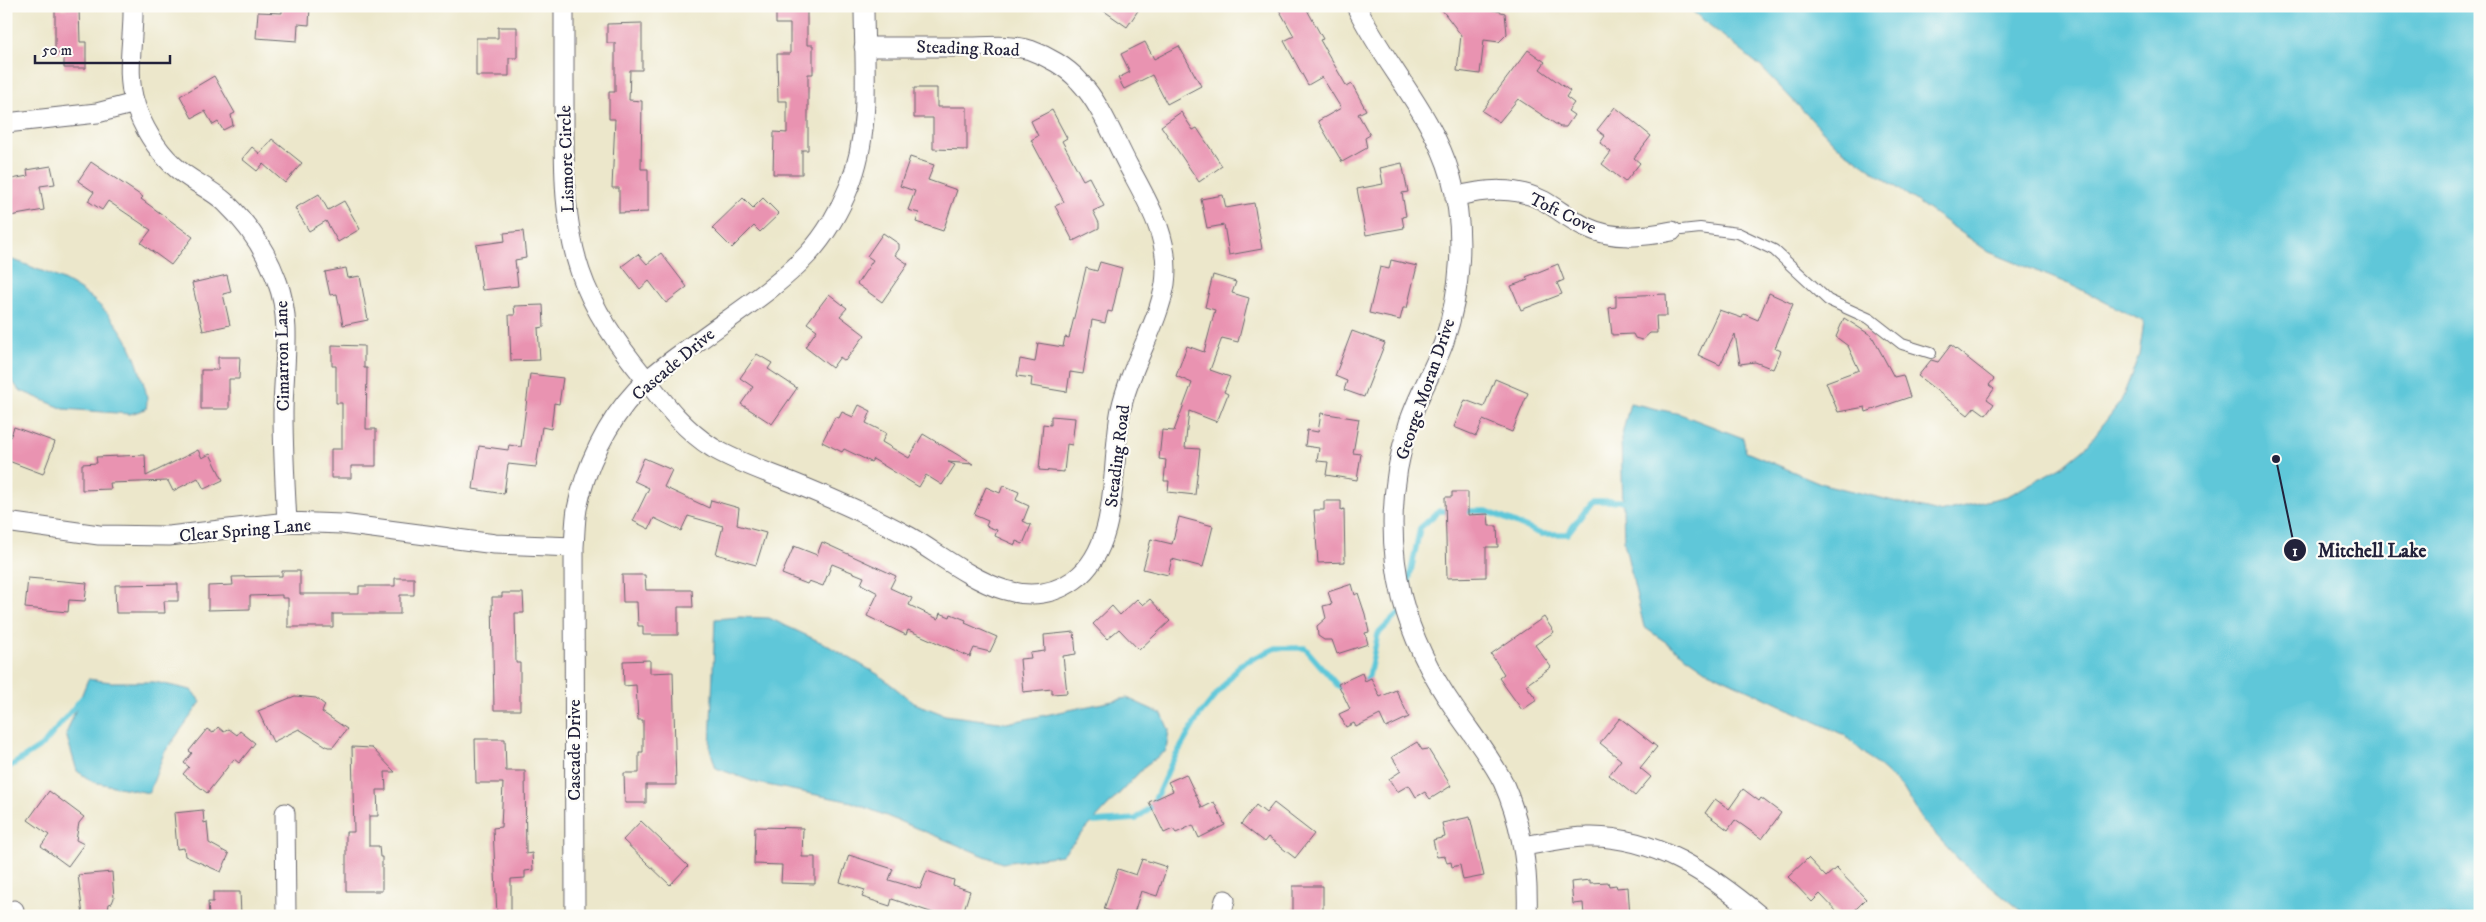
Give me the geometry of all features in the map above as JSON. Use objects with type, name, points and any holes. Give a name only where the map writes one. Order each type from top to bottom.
[{"type":"street","name":"Cimarron Lane","points":[[133,6],[130,62],[135,103],[141,120],[156,145],[174,166],[224,201],[247,225],[265,253],[278,283],[285,315],[283,413],[286,522]]},
{"type":"street","name":"Lismore Circle","points":[[564,6],[564,177],[569,224],[580,271],[600,315],[626,355],[647,382]]},
{"type":"street","name":"Cascade Drive","points":[[575,916],[574,546],[577,509],[590,466],[610,427],[636,392],[668,363],[779,280],[808,254],[831,222],[849,186],[861,148],[864,110],[864,6]]},
{"type":"street","name":"George Moran Drive","points":[[1356,6],[1386,58],[1417,102],[1437,138],[1451,178],[1455,197],[1460,261],[1455,303],[1443,344],[1409,423],[1398,466],[1393,511],[1394,555],[1402,599],[1432,675],[1502,780],[1515,814],[1523,846],[1528,886],[1527,916]]},
{"type":"street","name":"Steading Road","points":[[647,382],[663,404],[711,447],[740,462],[880,520],[985,583],[1000,590],[1030,595],[1053,591],[1075,580],[1092,564],[1104,543],[1109,520],[1115,446],[1122,406],[1164,286],[1166,259],[1161,232],[1151,207],[1096,105],[1080,81],[1057,62],[1029,50],[1000,46],[864,46]]},
{"type":"street","points":[[6,123],[97,113],[135,103]]},
{"type":"street","name":"Toft Cove","points":[[1455,197],[1478,191],[1500,190],[1525,193],[1544,201],[1587,228],[1614,236],[1644,237],[1672,231]]},
{"type":"street","name":"Clear Spring Lane","points":[[6,522],[99,535],[169,536],[286,522],[350,525],[495,544],[574,546]]},
{"type":"street","points":[[285,813],[286,916]]},
{"type":"street","points":[[1523,846],[1587,837],[1614,838],[1641,845],[1685,862],[1724,886],[1760,916]]},
{"type":"lane","points":[[1672,231],[1700,228],[1738,233],[1774,250],[1828,300],[1870,319],[1902,344],[1931,353]]},
{"type":"water","points":[[1686,6],[2480,6],[2480,916],[2028,916],[1959,860],[1923,821],[1903,788],[1844,735],[1706,670],[1644,627],[1624,542],[1621,439],[1630,403],[1680,414],[1743,438],[1746,452],[1823,484],[1939,512],[2008,496],[2064,465],[2085,448],[2121,401],[2139,355],[2144,322],[2076,287],[1989,252],[1836,145],[1760,66]]},
{"type":"water","points":[[6,259],[57,277],[89,296],[103,308],[125,337],[133,354],[146,390],[146,409],[130,414],[64,409],[19,390],[6,373]]},
{"type":"water","points":[[739,617],[769,618],[825,644],[879,675],[914,703],[945,715],[1007,723],[1127,698],[1162,714],[1169,730],[1166,751],[1146,765],[1062,855],[1002,863],[852,802],[757,783],[716,768],[710,749],[715,619]]},
{"type":"water","points":[[88,679],[111,682],[155,682],[191,690],[201,702],[164,753],[149,793],[93,782],[77,771],[66,734]]},
{"type":"building","points":[[282,6],[310,6],[309,25],[298,24],[297,41],[256,38],[258,12],[282,13]]},
{"type":"building","points":[[776,6],[807,6],[807,45],[813,45],[813,74],[808,74],[808,150],[802,150],[802,174],[773,174],[774,132],[787,133],[787,101],[778,101],[777,54],[790,54],[790,24],[776,24]]},
{"type":"building","points":[[1097,6],[1141,6],[1127,27]]},
{"type":"building","points":[[1277,6],[1305,6],[1323,39],[1320,40],[1347,87],[1352,84],[1366,110],[1358,114],[1370,135],[1365,138],[1367,148],[1342,162],[1318,121],[1341,108],[1322,77],[1308,85],[1284,41],[1294,36]]},
{"type":"building","points":[[1439,6],[1478,6],[1505,13],[1507,34],[1499,42],[1484,40],[1480,74],[1457,71],[1461,35]]},
{"type":"building","points":[[79,8],[80,42],[86,42],[86,68],[64,68],[64,53],[55,53],[55,9]]},
{"type":"building","points":[[642,23],[642,70],[630,70],[629,100],[642,101],[641,169],[648,169],[648,212],[619,213],[619,188],[612,188],[615,119],[609,119],[609,92],[615,92],[615,43],[607,43],[607,24]]},
{"type":"building","points":[[498,27],[517,27],[517,58],[509,58],[509,76],[476,76],[476,38],[498,38]]},
{"type":"building","points":[[1145,42],[1154,59],[1179,46],[1201,86],[1167,104],[1152,75],[1124,89],[1118,78],[1130,72],[1121,54]]},
{"type":"building","points":[[1528,50],[1545,62],[1540,69],[1570,91],[1566,97],[1574,103],[1568,111],[1574,115],[1566,127],[1560,127],[1518,99],[1499,122],[1482,111]]},
{"type":"building","points":[[214,76],[235,113],[231,115],[233,125],[223,130],[218,122],[213,125],[205,111],[192,118],[180,96]]},
{"type":"building","points":[[914,88],[937,88],[937,107],[967,107],[967,150],[933,149],[933,118],[914,118]]},
{"type":"building","points":[[1615,107],[1651,136],[1634,158],[1640,163],[1625,182],[1602,164],[1611,152],[1600,143],[1605,136],[1597,130]]},
{"type":"building","points":[[1052,110],[1067,138],[1062,141],[1083,180],[1089,177],[1104,206],[1093,211],[1099,223],[1099,228],[1073,241],[1055,206],[1064,202],[1031,140],[1038,136],[1031,121]]},
{"type":"building","points":[[1181,112],[1193,130],[1197,128],[1222,166],[1199,182],[1161,126]]},
{"type":"building","points":[[272,139],[302,163],[285,183],[263,164],[257,171],[242,159],[252,147],[260,154]]},
{"type":"building","points":[[910,157],[934,165],[928,180],[957,190],[943,231],[916,222],[919,213],[908,210],[915,191],[900,186]]},
{"type":"building","points":[[91,162],[143,197],[141,199],[193,237],[171,265],[141,243],[151,230],[108,201],[102,210],[88,201],[94,192],[78,181]]},
{"type":"building","points":[[1402,163],[1408,192],[1402,193],[1406,216],[1402,217],[1404,228],[1366,235],[1357,189],[1383,184],[1380,168]]},
{"type":"building","points":[[51,166],[55,184],[40,186],[44,210],[10,216],[9,211],[6,211],[6,180],[28,176],[27,170]]},
{"type":"building","points":[[319,194],[328,210],[344,201],[360,229],[338,242],[326,221],[309,231],[295,208]]},
{"type":"building","points":[[1223,195],[1226,208],[1254,203],[1262,249],[1229,255],[1224,225],[1207,228],[1201,199]]},
{"type":"building","points":[[743,198],[753,208],[763,198],[779,214],[760,232],[754,226],[732,248],[712,228]]},
{"type":"building","points":[[523,231],[526,258],[515,260],[518,286],[482,290],[476,245],[505,241],[504,233]]},
{"type":"building","points":[[883,233],[899,244],[899,249],[895,255],[908,264],[882,302],[857,284],[873,260],[867,256]]},
{"type":"building","points":[[661,253],[687,287],[666,303],[649,281],[640,289],[622,266],[638,254],[647,264]]},
{"type":"building","points":[[1391,260],[1417,266],[1407,308],[1403,308],[1400,320],[1369,313],[1380,267],[1389,269]]},
{"type":"building","points":[[1100,262],[1122,268],[1112,312],[1108,311],[1105,323],[1092,320],[1083,374],[1070,372],[1067,392],[1031,386],[1032,378],[1017,376],[1020,359],[1035,362],[1038,343],[1063,347],[1065,337],[1069,338],[1086,268],[1097,271]]},
{"type":"building","points":[[1558,264],[1564,280],[1557,283],[1562,294],[1521,310],[1511,286],[1528,280],[1526,277]]},
{"type":"building","points":[[346,268],[348,278],[360,276],[368,320],[343,325],[337,294],[330,295],[325,272]]},
{"type":"building","points":[[227,275],[231,292],[223,294],[230,325],[203,331],[192,283]]},
{"type":"building","points":[[1213,275],[1236,282],[1232,293],[1249,298],[1238,342],[1222,338],[1210,370],[1230,377],[1224,392],[1228,394],[1217,422],[1189,411],[1185,448],[1200,449],[1195,495],[1168,492],[1169,481],[1164,481],[1166,460],[1159,459],[1162,430],[1174,431],[1192,383],[1176,376],[1187,346],[1204,352],[1215,310],[1205,307]]},
{"type":"building","points":[[1769,293],[1793,304],[1775,348],[1781,351],[1773,369],[1755,362],[1740,364],[1735,334],[1720,365],[1698,355],[1719,310],[1742,318],[1744,314],[1758,320]]},
{"type":"building","points":[[829,294],[847,308],[840,316],[865,335],[845,361],[840,357],[832,368],[805,347],[817,330],[807,323]]},
{"type":"building","points":[[1666,294],[1667,316],[1656,316],[1657,333],[1650,333],[1642,340],[1635,338],[1633,334],[1612,335],[1609,308],[1616,307],[1616,296]]},
{"type":"building","points":[[543,305],[544,327],[538,328],[540,360],[511,361],[509,315],[515,315],[514,306]]},
{"type":"building","points":[[1844,318],[1872,336],[1894,377],[1903,375],[1910,397],[1866,412],[1865,407],[1838,412],[1826,382],[1859,370],[1848,346],[1836,337]]},
{"type":"building","points":[[1352,331],[1385,343],[1364,397],[1344,390],[1347,381],[1335,376]]},
{"type":"building","points":[[332,345],[364,346],[364,368],[367,368],[366,429],[376,429],[376,466],[351,466],[351,478],[331,478],[331,449],[342,449],[342,403],[336,403],[336,366],[332,366]]},
{"type":"building","points":[[1951,345],[1994,379],[1989,385],[1994,389],[1987,399],[1994,404],[1986,415],[1975,407],[1968,415],[1918,376],[1931,360],[1938,362]]},
{"type":"building","points":[[757,354],[772,363],[768,369],[797,388],[772,424],[741,404],[753,387],[740,378]]},
{"type":"building","points":[[218,357],[240,357],[239,379],[229,379],[229,409],[201,409],[201,370],[218,370]]},
{"type":"building","points":[[530,374],[563,378],[559,404],[554,403],[551,429],[542,427],[536,467],[508,464],[504,494],[473,489],[479,446],[508,450],[509,445],[521,447]]},
{"type":"building","points":[[1495,379],[1528,393],[1512,432],[1483,420],[1476,436],[1454,427],[1465,400],[1484,407]]},
{"type":"building","points":[[859,405],[871,411],[866,423],[886,433],[882,442],[909,458],[923,434],[973,464],[948,462],[955,465],[942,485],[926,475],[919,487],[873,459],[871,462],[844,449],[842,452],[822,442],[835,417],[839,418],[842,412],[853,417]]},
{"type":"building","points":[[1321,413],[1359,419],[1353,453],[1361,454],[1357,480],[1326,475],[1328,462],[1317,461],[1319,448],[1305,446],[1307,430],[1318,432]]},
{"type":"building","points":[[1051,416],[1075,418],[1072,445],[1067,444],[1064,472],[1039,470],[1043,424],[1051,425]]},
{"type":"building","points":[[14,427],[55,442],[43,474],[6,460],[6,448]]},
{"type":"building","points":[[198,450],[202,458],[210,454],[223,480],[204,489],[198,478],[173,491],[168,481],[110,483],[111,489],[82,490],[82,464],[97,463],[96,457],[145,455],[146,476]]},
{"type":"building","points":[[644,458],[672,470],[664,487],[709,508],[711,500],[739,508],[737,525],[766,533],[756,565],[716,554],[723,526],[688,516],[681,531],[654,518],[649,529],[633,521],[649,488],[634,481]]},
{"type":"building","points":[[1003,485],[1019,492],[1016,500],[1029,506],[1023,521],[1031,525],[1023,544],[1016,541],[1015,545],[995,536],[997,530],[986,526],[988,521],[974,515],[986,487],[1000,493]]},
{"type":"building","points":[[1452,492],[1468,492],[1468,515],[1488,514],[1489,526],[1497,526],[1498,547],[1486,547],[1486,577],[1447,578],[1445,497],[1452,497]]},
{"type":"building","points":[[1324,501],[1341,501],[1341,510],[1344,509],[1345,562],[1318,563],[1314,510],[1324,510]]},
{"type":"building","points":[[1179,517],[1213,526],[1203,567],[1172,559],[1168,575],[1143,569],[1151,539],[1172,544]]},
{"type":"building","points":[[822,542],[896,576],[890,588],[912,598],[909,605],[938,619],[940,613],[950,617],[951,614],[966,620],[965,623],[997,637],[990,652],[974,648],[970,657],[908,630],[906,635],[867,616],[878,593],[861,584],[864,577],[832,564],[823,586],[809,581],[807,584],[782,574],[794,546],[817,555]]},
{"type":"building","points":[[282,571],[300,571],[300,594],[359,594],[359,586],[395,586],[395,578],[414,578],[414,595],[400,595],[400,614],[333,614],[333,627],[288,627],[288,598],[282,598],[282,595],[250,596],[250,609],[208,610],[208,586],[233,585],[232,577],[282,576]]},
{"type":"building","points":[[622,575],[645,575],[646,590],[692,590],[693,607],[678,607],[678,635],[643,635],[643,626],[638,626],[637,602],[623,602]]},
{"type":"building","points":[[28,578],[87,583],[85,601],[69,600],[68,612],[25,608]]},
{"type":"building","points":[[178,584],[178,601],[164,601],[165,613],[116,613],[115,585]]},
{"type":"building","points":[[1352,584],[1355,595],[1358,593],[1365,614],[1369,632],[1365,633],[1368,644],[1337,654],[1332,640],[1324,640],[1318,636],[1317,626],[1326,618],[1323,606],[1332,604],[1328,592]]},
{"type":"building","points":[[502,593],[523,593],[524,613],[515,613],[516,663],[520,663],[520,710],[494,710],[492,597],[502,597]]},
{"type":"building","points":[[1137,599],[1143,605],[1150,599],[1170,621],[1139,650],[1119,629],[1107,639],[1093,624],[1112,606],[1120,615]]},
{"type":"building","points":[[1544,617],[1554,632],[1535,645],[1551,667],[1526,685],[1537,700],[1522,710],[1499,678],[1504,674],[1491,654]]},
{"type":"building","points":[[1074,632],[1076,654],[1063,656],[1067,693],[1052,694],[1052,689],[1023,692],[1020,659],[1031,658],[1030,653],[1045,651],[1044,635]]},
{"type":"building","points":[[650,660],[650,673],[673,672],[676,785],[646,785],[646,803],[625,803],[624,773],[639,773],[639,752],[643,752],[643,720],[638,720],[636,685],[624,686],[623,661]]},
{"type":"building","points":[[1362,673],[1365,681],[1371,678],[1380,697],[1396,690],[1409,717],[1386,728],[1380,715],[1356,727],[1354,723],[1346,727],[1339,714],[1350,709],[1338,684]]},
{"type":"building","points":[[295,696],[316,698],[325,705],[322,712],[347,729],[333,747],[328,747],[299,729],[273,742],[258,711]]},
{"type":"building","points":[[1620,718],[1657,747],[1640,768],[1651,777],[1635,796],[1609,775],[1621,760],[1600,743]]},
{"type":"building","points":[[218,727],[224,732],[229,729],[237,735],[240,731],[255,743],[239,763],[234,759],[207,793],[183,774],[189,767],[184,763],[192,753],[189,751],[207,729],[213,733]]},
{"type":"building","points":[[475,739],[505,739],[506,771],[525,771],[526,854],[532,853],[533,870],[525,871],[525,878],[511,879],[511,916],[497,916],[493,828],[501,827],[503,783],[476,783]]},
{"type":"building","points":[[1417,742],[1422,750],[1428,749],[1451,786],[1430,799],[1425,792],[1416,797],[1409,785],[1397,792],[1389,779],[1401,771],[1392,757]]},
{"type":"building","points":[[352,747],[372,748],[395,772],[385,772],[386,790],[377,790],[378,816],[369,816],[369,846],[379,846],[380,857],[382,857],[382,891],[346,891],[346,832],[354,832]]},
{"type":"building","points":[[1186,774],[1202,808],[1214,802],[1225,825],[1199,838],[1193,825],[1176,833],[1173,829],[1164,833],[1149,802],[1173,791],[1168,782]]},
{"type":"building","points":[[1743,789],[1759,801],[1761,798],[1781,813],[1762,839],[1735,820],[1728,830],[1705,813],[1715,799],[1729,809]]},
{"type":"building","points":[[49,791],[84,817],[79,823],[76,840],[84,844],[68,866],[41,846],[49,835],[28,820]]},
{"type":"building","points":[[1274,803],[1314,834],[1295,858],[1268,837],[1264,842],[1241,824],[1256,805],[1266,813]]},
{"type":"building","points":[[203,810],[204,823],[207,822],[209,843],[229,854],[221,872],[185,856],[184,848],[177,849],[174,813]]},
{"type":"building","points":[[1470,817],[1484,876],[1463,880],[1460,865],[1452,867],[1451,862],[1447,863],[1445,856],[1437,857],[1433,840],[1445,837],[1442,823]]},
{"type":"building","points":[[641,821],[688,866],[670,885],[623,840]]},
{"type":"building","points":[[755,827],[803,828],[802,857],[815,857],[815,884],[781,883],[782,865],[754,864]]},
{"type":"building","points":[[849,855],[893,869],[889,880],[920,889],[927,871],[954,880],[953,885],[970,891],[962,916],[942,916],[892,899],[890,906],[862,897],[865,890],[840,882]]},
{"type":"building","points":[[1808,858],[1826,877],[1836,868],[1866,899],[1849,916],[1841,916],[1820,894],[1812,902],[1788,877]]},
{"type":"building","points":[[1142,859],[1167,867],[1157,896],[1141,891],[1133,916],[1125,916],[1104,909],[1118,869],[1136,875]]},
{"type":"building","points":[[112,872],[114,898],[112,903],[109,904],[107,916],[83,916],[78,875]]},
{"type":"building","points":[[1590,880],[1590,883],[1608,882],[1609,886],[1616,885],[1617,888],[1628,887],[1630,916],[1584,916],[1583,903],[1573,904],[1571,882]]},
{"type":"building","points":[[1293,886],[1323,886],[1323,916],[1298,916],[1298,913],[1293,913]]},
{"type":"building","points":[[213,892],[240,892],[241,916],[209,916],[208,902],[213,902]]},
{"type":"waterway","points":[[1462,511],[1487,511],[1541,534],[1567,534],[1593,501],[1630,501]]},
{"type":"waterway","points":[[1407,590],[1420,528],[1439,511],[1453,511]]},
{"type":"waterway","points":[[1362,686],[1369,676],[1378,634],[1401,611]]},
{"type":"waterway","points":[[1094,822],[1136,819],[1152,806],[1171,764],[1199,716],[1241,664],[1276,648],[1305,648],[1337,685],[1346,690]]},
{"type":"waterway","points":[[6,769],[43,745],[82,698]]},
{"type":"place","name":"Mitchell Lake","points":[[2276,459]]}]
